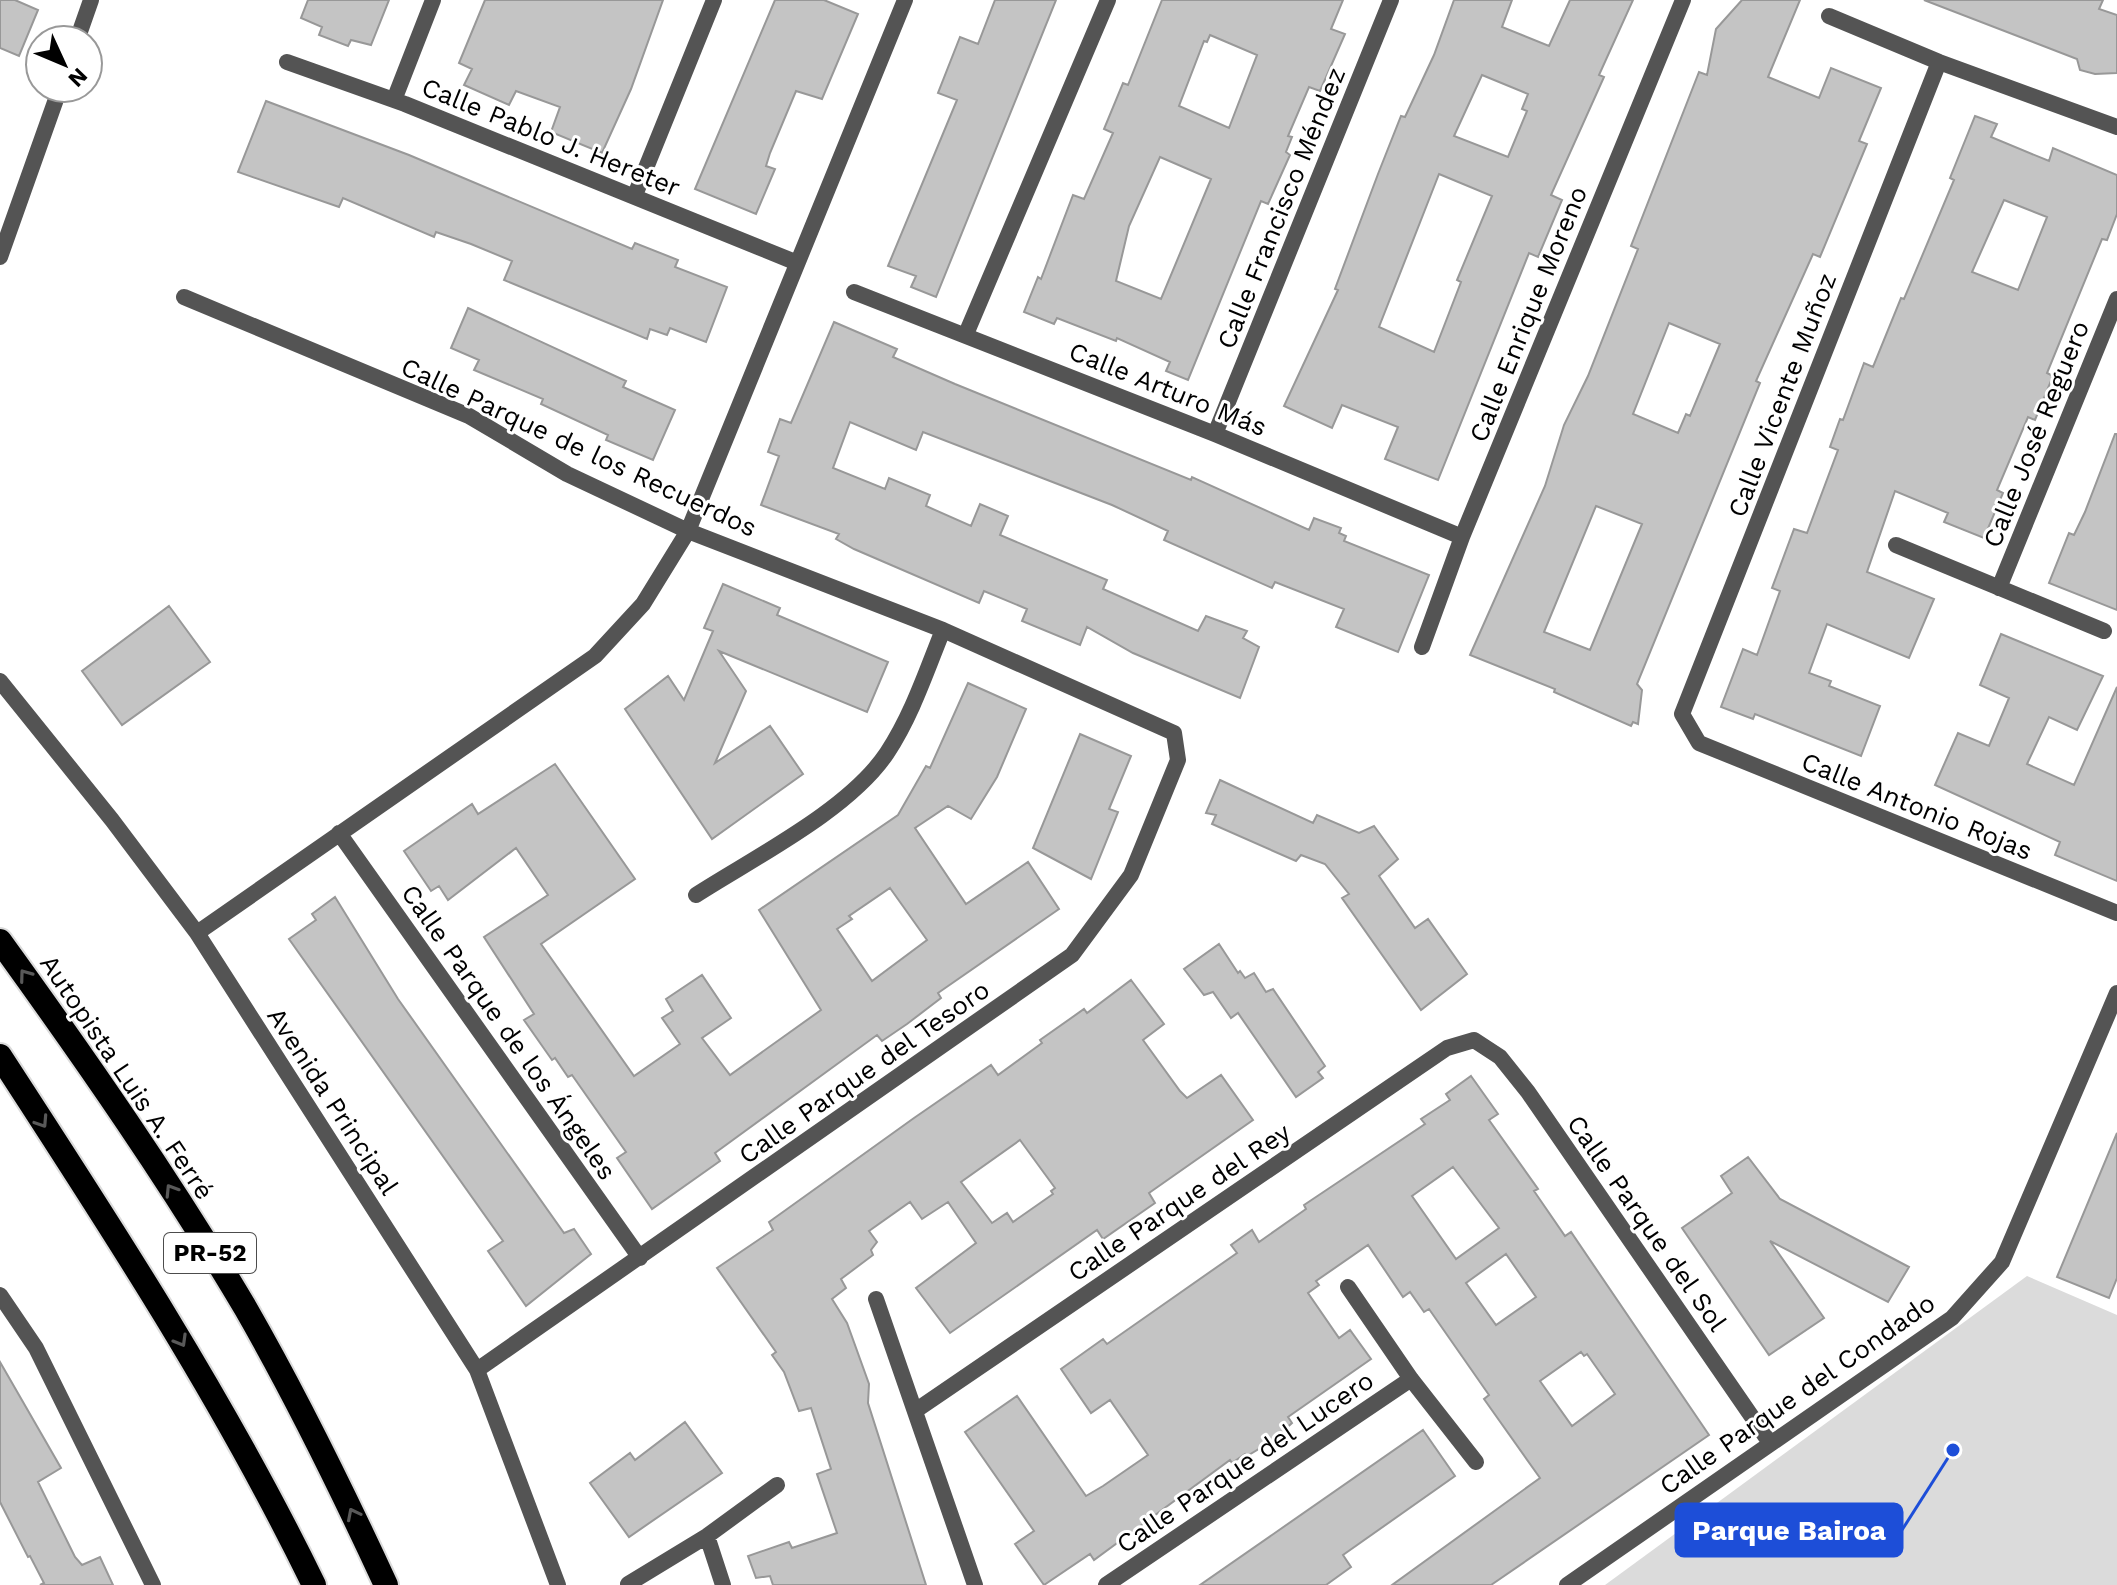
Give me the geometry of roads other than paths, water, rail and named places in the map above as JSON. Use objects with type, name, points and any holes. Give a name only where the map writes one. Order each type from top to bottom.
[{"type":"highway","name":"Autopista Luis A. Ferré","points":[[0,941],[136,1136],[246,1310],[386,1585]]},
{"type":"highway","name":"PR-52","points":[[0,1056],[154,1294],[278,1510],[314,1585]]},
{"type":"street","points":[[83,24],[91,0]]},
{"type":"street","points":[[394,100],[433,0]]},
{"type":"street","points":[[635,195],[714,0]]},
{"type":"street","points":[[197,933],[595,656],[643,604],[688,531],[795,262],[905,0]]},
{"type":"street","points":[[966,334],[1108,0]]},
{"type":"street","name":"Calle Francisco Méndez","points":[[1215,434],[1391,0]]},
{"type":"street","name":"Calle Enrique Moreno","points":[[1422,647],[1462,537],[1683,0]]},
{"type":"street","points":[[1829,16],[1939,62],[2117,127]]},
{"type":"street","name":"Calle Pablo J. Hereter","points":[[287,62],[394,100],[795,262]]},
{"type":"street","name":"Calle Vicente Muñoz","points":[[1699,743],[1682,714],[1939,62]]},
{"type":"street","points":[[0,257],[54,104]]},
{"type":"street","name":"Calle Arturo Más","points":[[854,292],[1215,434],[1462,537]]},
{"type":"street","name":"Calle Parque de los Recuerdos","points":[[184,297],[469,416],[567,474],[688,531],[943,630],[1174,733]]},
{"type":"street","name":"Calle José Reguero","points":[[1999,588],[2117,299]]},
{"type":"street","name":"Calle José Reguero","points":[[1896,545],[2104,631]]},
{"type":"street","points":[[696,895],[850,795],[886,754],[910,710],[943,630]]},
{"type":"street","name":"Avenida Principal","points":[[0,681],[112,820],[197,933],[477,1370],[558,1585]]},
{"type":"street","name":"Calle Parque del Tesoro","points":[[477,1370],[1072,955],[1131,875],[1178,760],[1174,733]]},
{"type":"street","name":"Calle Antonio Rojas","points":[[1699,743],[2117,913]]},
{"type":"street","name":"Calle Parque de los Ángeles","points":[[339,833],[640,1258]]},
{"type":"street","name":"Calle Parque del Condado","points":[[1567,1585],[1952,1318],[2002,1262],[2117,993]]},
{"type":"street","name":"Calle Parque del Sol","points":[[1474,1040],[1500,1057],[1528,1092],[1770,1443]]},
{"type":"street","name":"Calle Parque del Rey","points":[[915,1411],[1447,1048],[1474,1040]]},
{"type":"street","name":"Calle Parque del Lucero","points":[[1348,1287],[1411,1379],[1476,1462]]},
{"type":"street","points":[[0,1295],[36,1348],[153,1585]]},
{"type":"street","points":[[876,1299],[975,1585]]},
{"type":"street","name":"Calle Parque del Lucero","points":[[1106,1585],[1411,1379]]},
{"type":"street","points":[[628,1584],[707,1536],[777,1485]]},
{"type":"street","points":[[707,1536],[723,1585]]},
{"type":"place","name":"Parque Bairoa","points":[[1953,1450]]}]
